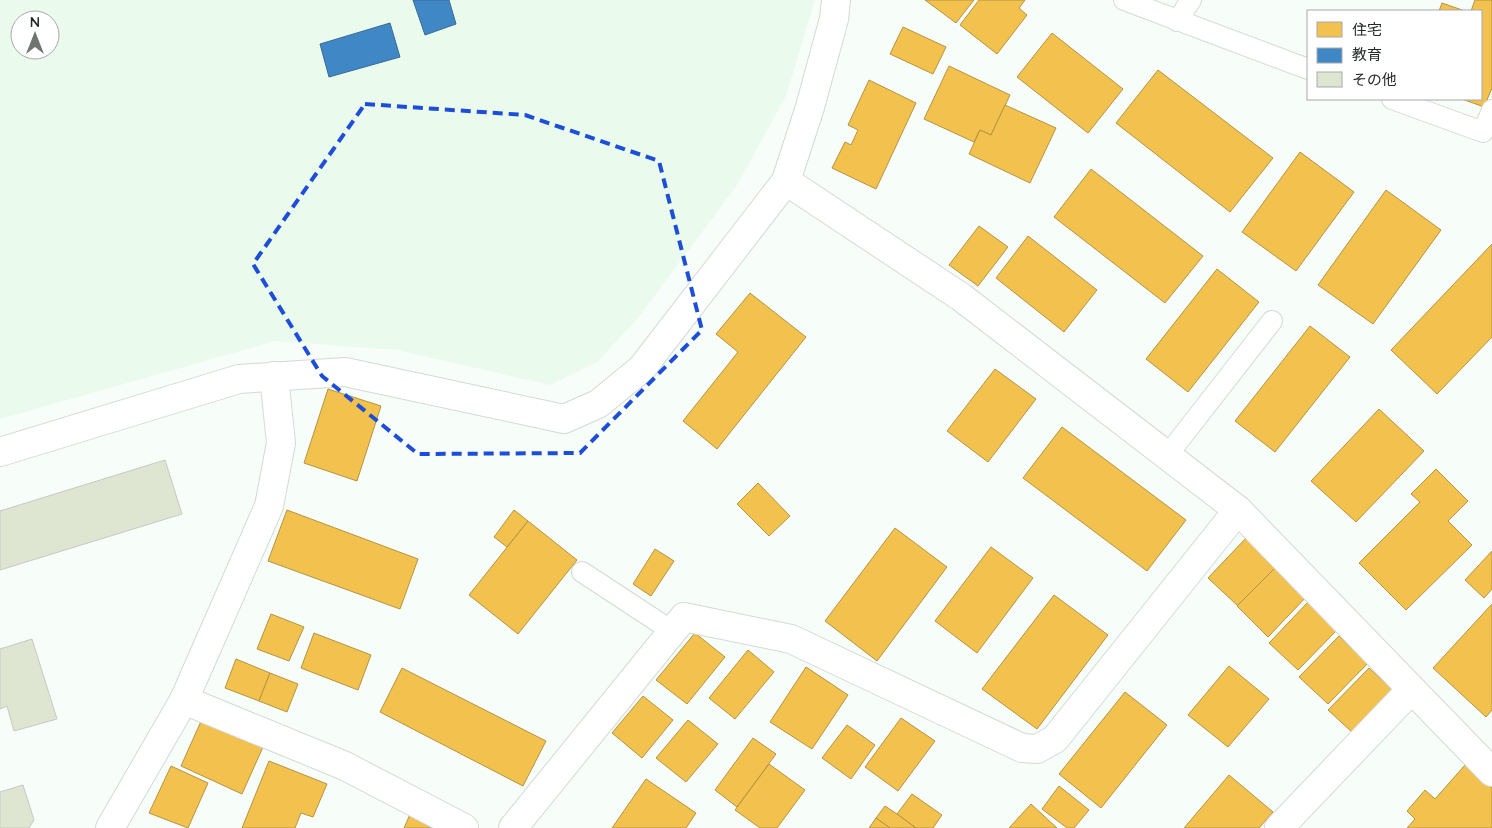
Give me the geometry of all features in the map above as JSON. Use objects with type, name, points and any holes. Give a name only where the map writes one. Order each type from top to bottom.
[{"type":"street","points":[[0,452],[239,379],[274,376],[345,372],[564,419],[598,404],[642,368],[786,180],[834,19],[836,0]]},
{"type":"street","points":[[786,180],[961,297],[1166,457],[1238,510],[1492,772]]},
{"type":"street","points":[[110,828],[184,700],[269,506],[281,442],[274,376]]},
{"type":"street","points":[[513,828],[684,617],[791,639],[1022,748],[1037,749],[1055,739],[1238,510]]},
{"type":"street","points":[[1279,828],[1411,690]]},
{"type":"street","points":[[184,700],[345,766],[464,828]]},
{"type":"lane","points":[[1124,0],[1307,69]]},
{"type":"lane","points":[[1177,21],[1191,0]]},
{"type":"lane","points":[[1395,100],[1483,132],[1492,110]]},
{"type":"lane","points":[[1166,457],[1272,321]]},
{"type":"lane","points":[[582,572],[672,631]]},
{"type":"highlighted area","points":[[365,104],[525,115],[659,161],[702,330],[580,453],[418,454],[322,376],[253,264]]},
{"type":"shaded area","points":[[0,0],[815,0],[786,96],[737,185],[638,318],[597,362],[550,385],[397,350],[275,341],[0,419]]},
{"type":"building: 住宅","points":[[925,0],[974,0],[956,23]]},
{"type":"building: 住宅","points":[[979,0],[1025,0],[1019,8],[1027,15],[997,54],[960,25]]},
{"type":"building: 住宅","points":[[1475,0],[1492,0],[1492,88],[1484,107],[1465,100],[1482,100],[1482,10],[1471,10]]},
{"type":"building: 住宅","points":[[1442,3],[1462,10],[1439,10]]},
{"type":"building: 住宅","points":[[903,27],[946,47],[933,74],[890,54]]},
{"type":"building: 住宅","points":[[1052,33],[1123,89],[1088,133],[1017,77]]},
{"type":"building: 住宅","points":[[949,66],[1010,95],[991,135],[980,130],[974,142],[924,119]]},
{"type":"building: 住宅","points":[[1158,70],[1273,158],[1230,212],[1116,123]]},
{"type":"building: 住宅","points":[[869,80],[916,103],[876,189],[832,168],[845,142],[851,145],[858,130],[848,125]]},
{"type":"building: 住宅","points":[[1005,105],[1056,128],[1030,183],[969,154],[980,130],[991,135]]},
{"type":"building: 住宅","points":[[1300,152],[1354,192],[1296,271],[1242,232]]},
{"type":"building: 住宅","points":[[1091,169],[1203,256],[1165,303],[1054,217]]},
{"type":"building: 住宅","points":[[1386,190],[1441,230],[1373,324],[1318,285]]},
{"type":"building: 住宅","points":[[979,226],[1008,247],[978,286],[949,265]]},
{"type":"building: 住宅","points":[[1028,236],[1097,290],[1064,332],[996,278]]},
{"type":"building: 住宅","points":[[1492,244],[1492,337],[1437,394],[1391,350]]},
{"type":"building: 住宅","points":[[1217,269],[1259,302],[1188,392],[1146,359]]},
{"type":"building: 住宅","points":[[750,293],[806,337],[717,449],[683,421],[738,352],[716,334]]},
{"type":"building: 住宅","points":[[1310,326],[1350,357],[1275,452],[1235,421]]},
{"type":"building: 住宅","points":[[995,369],[1036,399],[988,462],[947,431]]},
{"type":"building: 住宅","points":[[328,389],[381,406],[357,481],[304,463]]},
{"type":"building: 住宅","points":[[1379,409],[1424,451],[1356,522],[1311,481]]},
{"type":"building: 住宅","points":[[1062,427],[1186,520],[1147,571],[1023,478]]},
{"type":"building: 住宅","points":[[1436,469],[1468,501],[1448,521],[1472,545],[1406,610],[1359,563],[1420,502],[1411,494]]},
{"type":"building: 住宅","points":[[758,483],[790,516],[769,536],[737,504]]},
{"type":"building: 住宅","points":[[287,510],[418,559],[400,609],[268,561]]},
{"type":"building: 住宅","points":[[514,510],[528,521],[507,547],[494,537]]},
{"type":"building: 住宅","points":[[528,521],[577,560],[518,634],[469,595]]},
{"type":"building: 住宅","points":[[895,528],[947,567],[877,661],[825,621]]},
{"type":"building: 住宅","points":[[1248,536],[1278,565],[1238,606],[1208,578]]},
{"type":"building: 住宅","points":[[991,547],[1033,578],[977,653],[935,621]]},
{"type":"building: 住宅","points":[[655,549],[674,561],[651,596],[633,584]]},
{"type":"building: 住宅","points":[[1492,551],[1492,589],[1484,598],[1465,580]]},
{"type":"building: 住宅","points":[[1278,565],[1309,594],[1268,637],[1237,606]]},
{"type":"building: 住宅","points":[[1054,595],[1108,635],[1037,729],[982,689]]},
{"type":"building: 住宅","points":[[1309,601],[1338,629],[1298,670],[1269,643]]},
{"type":"building: 住宅","points":[[1492,604],[1492,710],[1486,717],[1433,668]]},
{"type":"building: 住宅","points":[[271,614],[304,627],[289,661],[257,649]]},
{"type":"building: 住宅","points":[[314,633],[371,655],[358,690],[301,668]]},
{"type":"building: 住宅","points":[[695,633],[725,657],[687,704],[656,680]]},
{"type":"building: 住宅","points":[[1339,636],[1368,663],[1328,704],[1299,677]]},
{"type":"building: 住宅","points":[[748,650],[774,672],[735,719],[709,698]]},
{"type":"building: 住宅","points":[[236,659],[270,673],[259,701],[225,688]]},
{"type":"building: 住宅","points":[[1229,666],[1269,699],[1228,747],[1188,715]]},
{"type":"building: 住宅","points":[[806,667],[848,695],[812,749],[770,722]]},
{"type":"building: 住宅","points":[[402,668],[546,741],[523,786],[380,712]]},
{"type":"building: 住宅","points":[[1369,668],[1394,691],[1353,733],[1328,710]]},
{"type":"building: 住宅","points":[[270,673],[298,684],[287,712],[259,701]]},
{"type":"building: 住宅","points":[[1125,692],[1167,725],[1101,808],[1059,774]]},
{"type":"building: 住宅","points":[[643,696],[673,720],[642,758],[612,733]]},
{"type":"building: 住宅","points":[[901,718],[935,741],[898,791],[865,767]]},
{"type":"building: 住宅","points":[[202,719],[263,747],[242,794],[181,766]]},
{"type":"building: 住宅","points":[[688,720],[718,744],[686,782],[656,758]]},
{"type":"building: 住宅","points":[[847,725],[875,745],[851,779],[822,758]]},
{"type":"building: 住宅","points":[[753,738],[776,754],[737,807],[715,790]]},
{"type":"building: 住宅","points":[[269,761],[327,784],[313,817],[301,813],[295,828],[242,828]]},
{"type":"building: 住宅","points":[[769,764],[805,790],[777,828],[760,828],[735,810]]},
{"type":"building: 住宅","points":[[1465,765],[1492,788],[1492,828],[1407,828],[1415,819],[1407,811],[1425,790],[1435,799]]},
{"type":"building: 住宅","points":[[171,766],[208,783],[188,828],[149,813]]},
{"type":"building: 住宅","points":[[1229,775],[1273,812],[1259,828],[1184,828]]},
{"type":"building: 住宅","points":[[646,779],[696,813],[686,828],[612,828]]},
{"type":"building: 住宅","points":[[1059,786],[1089,810],[1074,828],[1067,828],[1042,809]]},
{"type":"building: 住宅","points":[[912,794],[942,815],[933,828],[916,828],[897,814]]},
{"type":"building: 住宅","points":[[1031,804],[1057,828],[1009,828]]},
{"type":"building: 住宅","points":[[885,806],[916,828],[890,828],[876,818]]},
{"type":"building: 住宅","points":[[411,812],[445,828],[404,828]]},
{"type":"building: 住宅","points":[[876,818],[890,828],[869,828]]},
{"type":"building: 教育","points":[[413,0],[449,0],[456,24],[425,35]]},
{"type":"building: 教育","points":[[390,23],[400,57],[329,77],[320,44]]},
{"type":"building: その他","points":[[165,460],[182,514],[0,570],[0,511]]},
{"type":"building: その他","points":[[32,639],[57,719],[14,731],[7,706],[0,709],[0,649]]},
{"type":"building: その他","points":[[23,785],[34,820],[29,828],[0,828],[0,792]]}]
